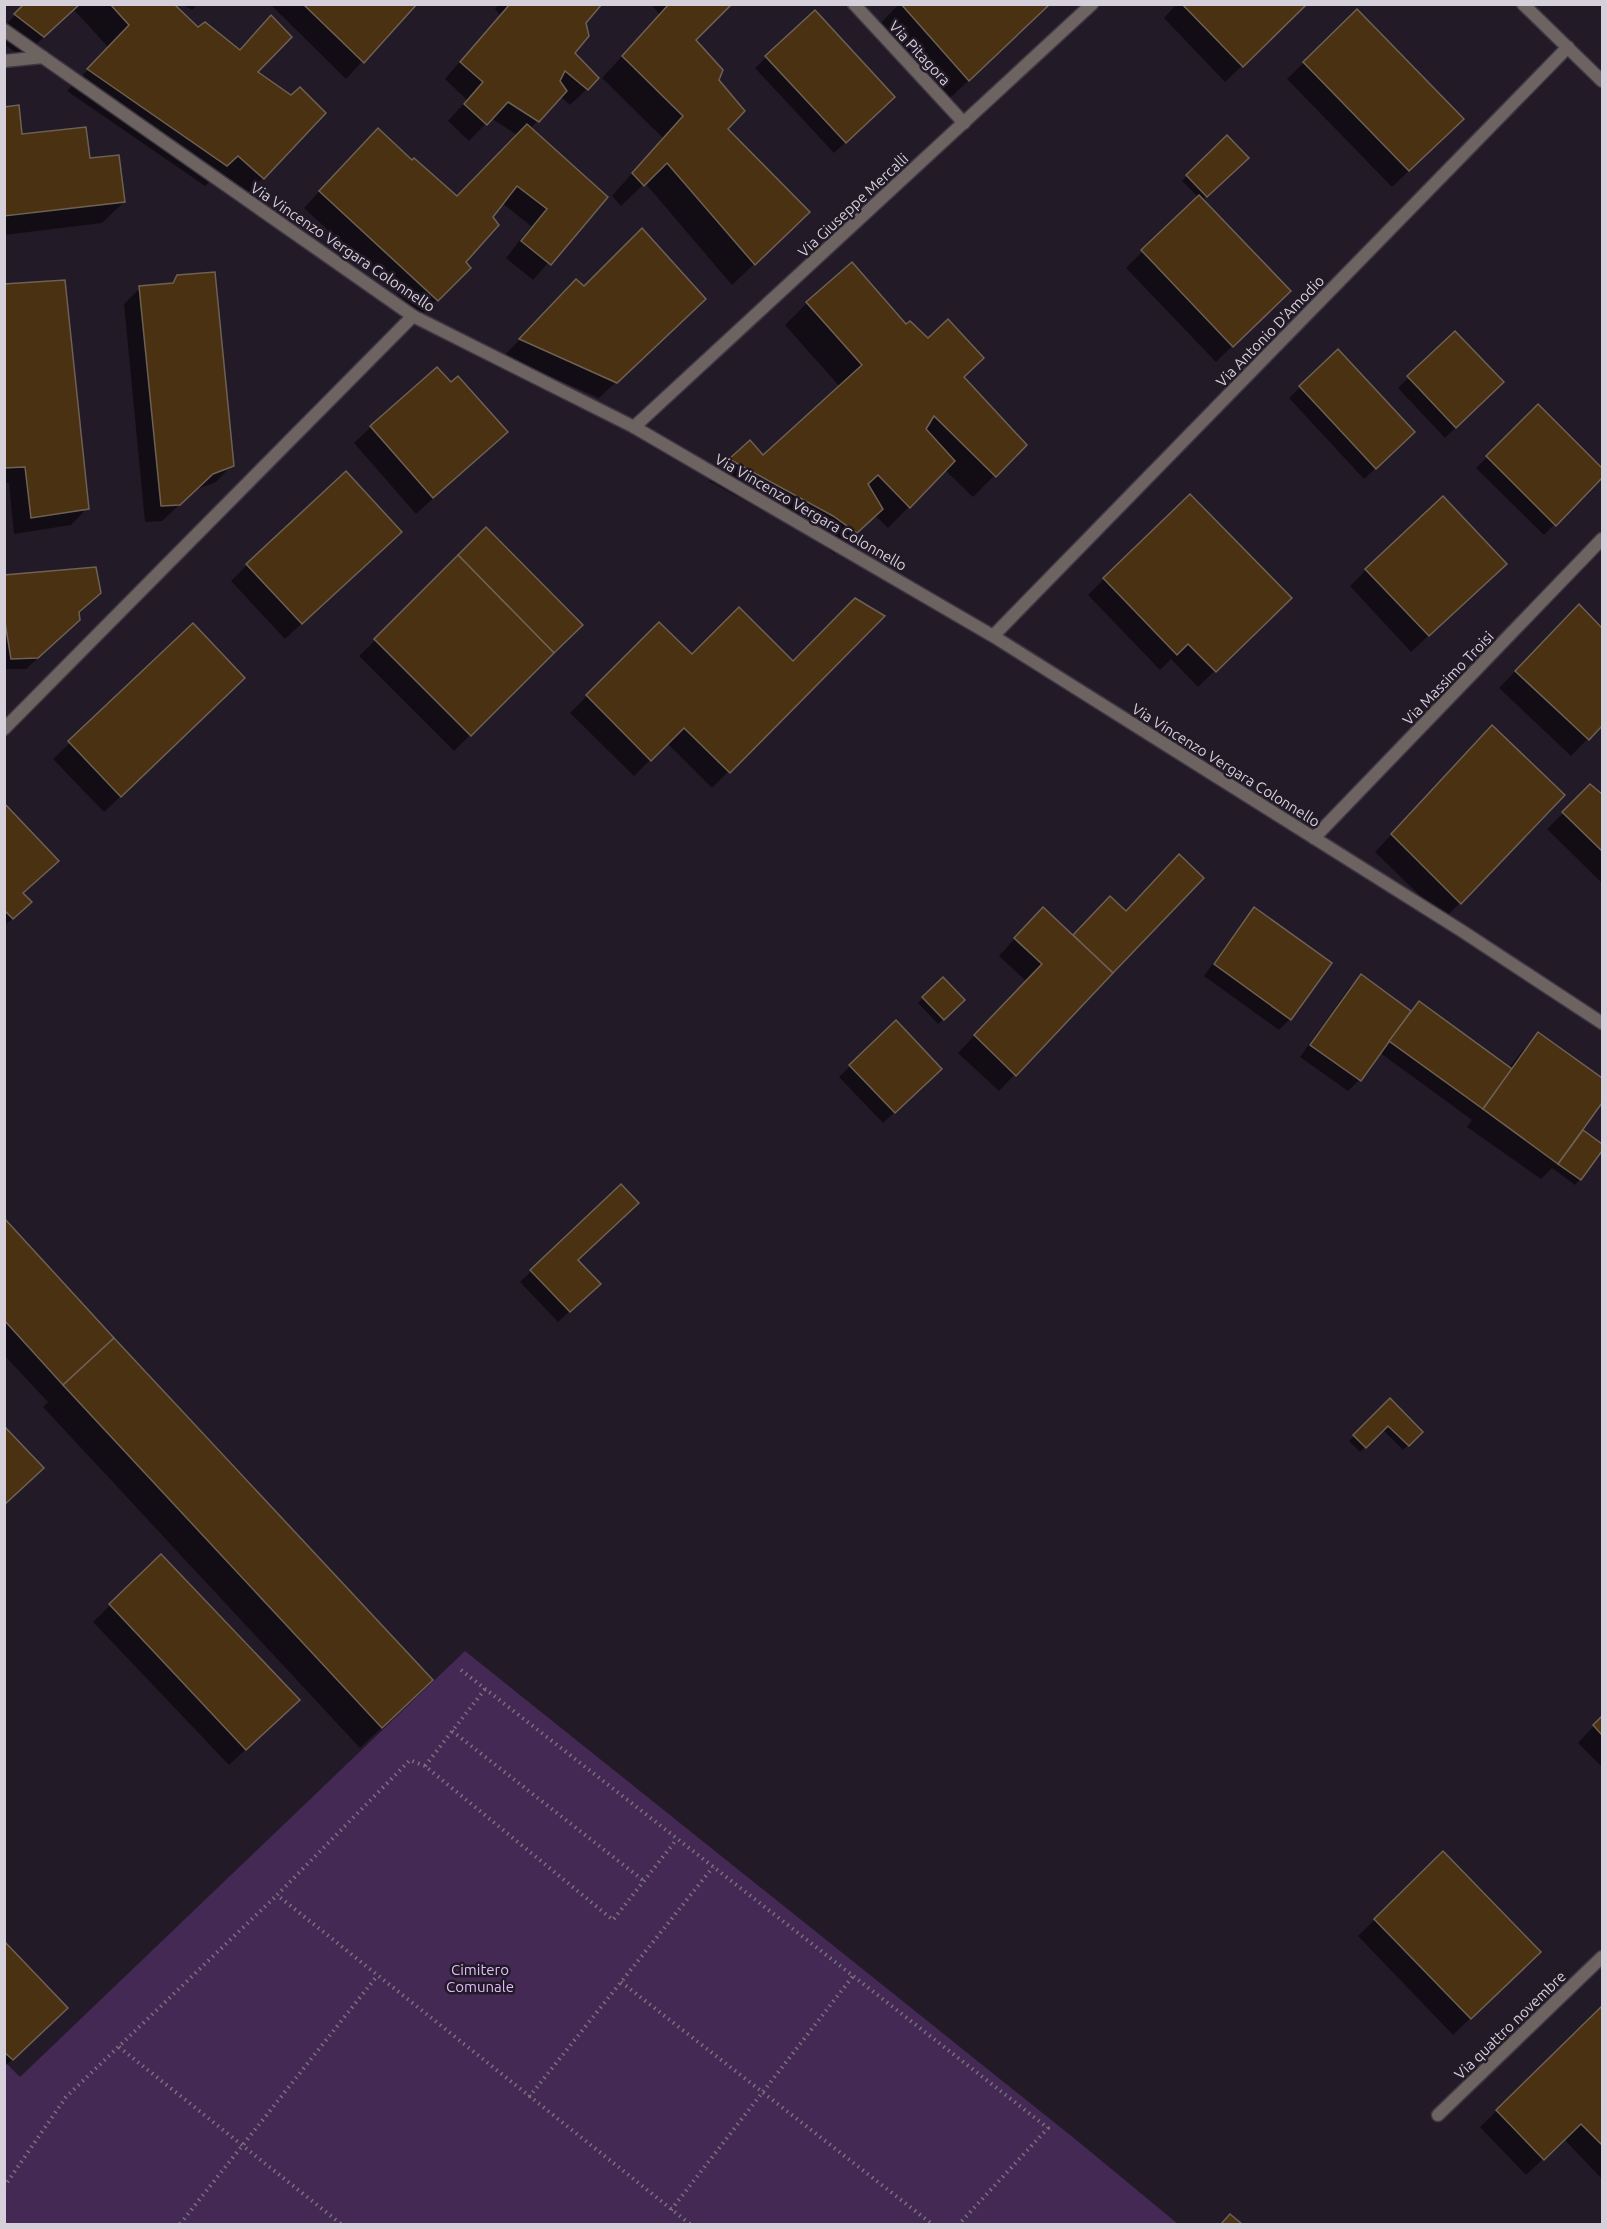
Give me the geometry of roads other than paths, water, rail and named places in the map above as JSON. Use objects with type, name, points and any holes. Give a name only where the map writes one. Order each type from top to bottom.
[{"type":"street","name":"Via Pitagora","points":[[854,4],[964,123]]},
{"type":"street","name":"Via Giuseppe Mercalli","points":[[634,427],[1092,4]]},
{"type":"street","points":[[1523,4],[1602,81]]},
{"type":"street","name":"Via Vincenzo Vergara Colonnello","points":[[4,30],[413,316],[634,427],[993,636],[1602,1023]]},
{"type":"street","name":"Via Antonio D'Amodio","points":[[993,636],[1568,47]]},
{"type":"street","points":[[4,61],[43,57]]},
{"type":"street","points":[[4,729],[413,316]]},
{"type":"street","name":"Via Massimo Troisi","points":[[1314,838],[1602,539]]},
{"type":"street","name":"Via quattro novembre","points":[[1438,2115],[1602,1957]]},
{"type":"park label","name":"Cimitero Comunale","points":[[480,1978]]}]
